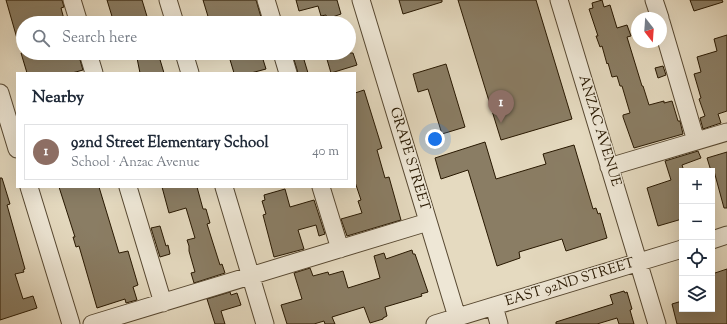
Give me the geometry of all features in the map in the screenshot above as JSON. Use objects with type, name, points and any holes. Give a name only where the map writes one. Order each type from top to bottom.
[{"type":"street","points":[[72,0],[77,16]]},
{"type":"street","points":[[168,0],[173,16]]},
{"type":"street","points":[[266,0],[271,16]]},
{"type":"street","name":"GRAPE STREET","points":[[361,0],[457,318]]},
{"type":"street","name":"ANZAC AVENUE","points":[[558,0],[657,324]]},
{"type":"street","points":[[654,0],[658,12]]},
{"type":"street","points":[[667,42],[696,141]]},
{"type":"street","points":[[90,60],[94,72]]},
{"type":"street","points":[[186,60],[190,72]]},
{"type":"street","points":[[284,60],[288,72]]},
{"type":"street","points":[[0,93],[16,146]]},
{"type":"street","points":[[609,167],[727,132]]},
{"type":"street","points":[[29,188],[70,324]]},
{"type":"street","points":[[128,188],[163,303]]},
{"type":"street","points":[[224,188],[265,324]]},
{"type":"street","points":[[321,188],[340,249]]},
{"type":"street","points":[[92,324],[251,277],[428,222]]},
{"type":"street","name":"EAST 92ND STREET","points":[[435,324],[679,250]]},
{"type":"street","points":[[494,306],[499,324]]},
{"type":"building","points":[[6,0],[62,0],[64,7],[61,8],[63,16],[16,16],[16,35]]},
{"type":"building","points":[[107,0],[142,0],[147,16],[112,16]]},
{"type":"building","points":[[203,0],[256,0],[261,16],[208,16]]},
{"type":"building","points":[[296,0],[337,0],[341,14],[335,16],[321,16],[318,6],[299,11]]},
{"type":"building","points":[[399,0],[442,0],[442,2],[403,14]]},
{"type":"building","points":[[458,0],[536,0],[572,119],[501,140]]},
{"type":"building","points":[[602,0],[604,7],[610,5],[617,28],[627,25],[631,36],[627,37],[649,105],[664,101],[664,103],[672,101],[678,121],[680,121],[683,134],[634,148],[623,117],[623,115],[630,113],[622,86],[620,86],[617,76],[612,77],[602,46],[600,47],[596,36],[598,36],[589,9],[593,8],[592,3]]},
{"type":"building","points":[[690,0],[722,0],[723,2],[694,11]]},
{"type":"building","points":[[727,35],[727,111],[718,114],[721,123],[703,129],[700,118],[705,116],[699,99],[701,98],[694,74],[701,72],[697,57],[717,51],[714,39]]},
{"type":"building","points":[[23,60],[80,60],[83,70],[76,72],[27,72]]},
{"type":"building","points":[[137,60],[160,60],[164,72],[140,72]]},
{"type":"building","points":[[230,60],[263,60],[266,69],[255,72],[234,72]]},
{"type":"building","points":[[294,60],[304,60],[308,72],[298,72]]},
{"type":"building","points":[[327,60],[355,60],[357,65],[331,72]]},
{"type":"building","points":[[446,64],[465,127],[442,134],[428,89],[418,92],[413,74]]},
{"type":"building","points":[[663,66],[666,75],[658,78],[655,68]]},
{"type":"building","points":[[364,90],[382,148],[377,150],[385,178],[389,177],[401,220],[347,236],[341,219],[362,213],[358,201],[361,200],[356,185],[356,93]]},
{"type":"building","points":[[485,142],[496,179],[546,164],[543,154],[574,145],[593,209],[596,208],[598,214],[600,213],[607,238],[566,251],[562,239],[519,252],[520,258],[497,266],[468,170],[441,179],[435,158]]},
{"type":"building","points":[[698,151],[701,158],[682,165],[683,168],[679,168],[679,220],[658,226],[647,188],[671,180],[665,161]]},
{"type":"building","points":[[727,152],[727,208],[724,208],[715,175],[715,168],[710,168],[707,158]]},
{"type":"building","points":[[0,178],[2,178],[10,204],[7,205],[25,269],[23,270],[24,272],[15,274],[23,299],[33,296],[37,308],[0,320]]},
{"type":"building","points":[[59,188],[99,188],[119,253],[128,251],[138,285],[133,287],[137,300],[126,303],[125,299],[97,308],[79,246],[76,247],[73,237],[75,237]]},
{"type":"building","points":[[162,188],[197,188],[203,209],[206,209],[210,223],[207,224],[220,265],[222,264],[225,273],[194,283],[191,273],[195,272],[187,240],[195,238],[186,208],[169,213]]},
{"type":"building","points":[[285,189],[290,207],[314,200],[325,234],[319,236],[316,225],[298,230],[304,249],[274,257],[263,215],[266,214],[262,201],[265,200],[264,195]]},
{"type":"building","points":[[160,226],[170,254],[160,257],[151,228]]},
{"type":"building","points":[[412,250],[413,254],[415,254],[428,292],[421,294],[422,296],[385,307],[387,316],[383,319],[370,323],[364,307],[332,317],[335,324],[325,324],[324,321],[314,324],[287,324],[281,305],[302,299],[294,273],[310,268],[313,276],[328,272],[329,275],[343,271],[348,288],[380,278],[374,256],[384,253],[386,259]]},
{"type":"building","points":[[727,269],[727,324],[677,324],[672,304],[679,302],[679,312],[715,312],[715,273]]},
{"type":"building","points":[[624,291],[625,293],[627,292],[632,309],[630,310],[634,324],[619,324],[617,318],[597,324],[556,324],[556,322],[613,304],[610,295]]},
{"type":"building","points":[[230,292],[231,295],[237,293],[241,305],[221,311],[225,324],[215,324],[207,299]]},
{"type":"place","name":"92nd Street Elementary School","points":[[501,123]]}]
